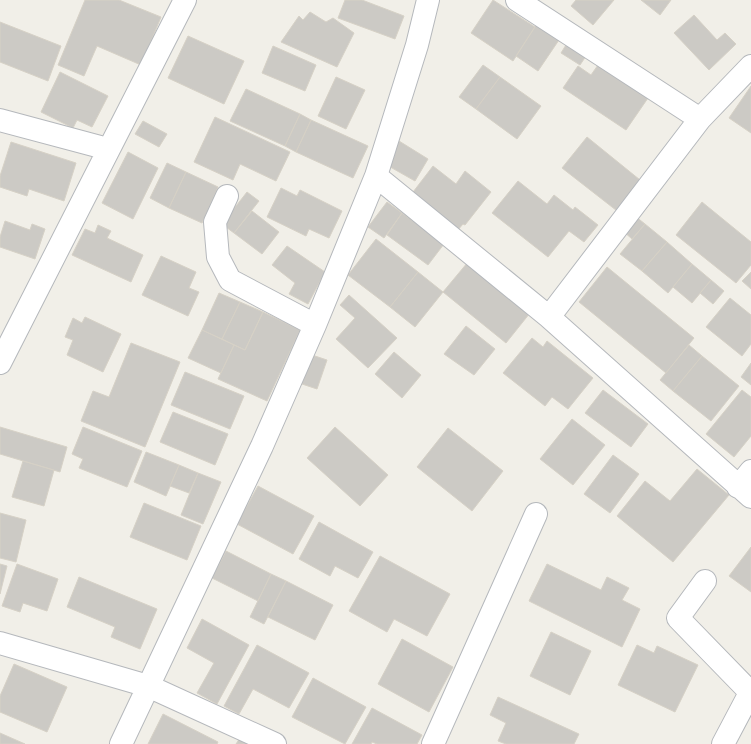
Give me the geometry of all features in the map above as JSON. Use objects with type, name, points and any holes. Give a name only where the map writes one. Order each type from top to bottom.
[{"type":"street","points":[[0,362],[185,0]]},
{"type":"street","points":[[121,744],[262,446],[315,325],[376,176],[417,45],[428,0]]},
{"type":"street","points":[[517,0],[700,119]]},
{"type":"street","points":[[549,317],[700,119],[751,66]]},
{"type":"street","points":[[0,120],[108,149]]},
{"type":"street","points":[[376,176],[549,317],[747,485]]},
{"type":"street","points":[[227,196],[215,222],[218,257],[230,280],[315,325]]},
{"type":"street","points":[[433,744],[536,514]]},
{"type":"street","points":[[705,580],[678,618],[751,692],[723,744]]},
{"type":"street","points":[[0,643],[148,686],[275,744]]},
{"type":"building","points":[[85,0],[119,0],[161,17],[141,65],[97,46],[84,76],[58,65]]},
{"type":"building","points":[[345,0],[362,0],[404,16],[395,39],[338,18]]},
{"type":"building","points":[[493,0],[535,27],[513,61],[471,33]]},
{"type":"building","points":[[576,0],[614,0],[593,25],[571,6]]},
{"type":"building","points":[[641,0],[671,0],[660,15]]},
{"type":"building","points":[[310,12],[326,22],[333,18],[354,33],[337,67],[281,42],[299,16],[303,20]]},
{"type":"building","points":[[694,15],[717,40],[725,33],[736,44],[709,70],[674,33]]},
{"type":"building","points":[[0,22],[61,46],[48,81],[0,62]]},
{"type":"building","points":[[538,22],[561,37],[538,71],[516,56]]},
{"type":"building","points":[[188,36],[244,61],[224,104],[168,78]]},
{"type":"building","points":[[569,40],[588,53],[580,65],[561,53]]},
{"type":"building","points":[[273,46],[316,65],[305,91],[262,73]]},
{"type":"building","points":[[483,65],[500,77],[476,109],[459,97]]},
{"type":"building","points":[[598,65],[648,98],[626,130],[563,88],[578,66],[591,75]]},
{"type":"building","points":[[60,72],[108,96],[92,127],[77,120],[73,128],[41,112]]},
{"type":"building","points":[[336,77],[365,90],[346,129],[318,116]]},
{"type":"building","points":[[500,77],[541,106],[517,139],[476,109]]},
{"type":"building","points":[[751,86],[751,133],[729,118]]},
{"type":"building","points":[[246,89],[300,114],[285,146],[230,121]]},
{"type":"building","points":[[300,114],[311,120],[296,152],[285,146]]},
{"type":"building","points":[[215,117],[290,152],[276,181],[240,164],[233,180],[194,162]]},
{"type":"building","points":[[311,120],[368,146],[353,178],[296,152]]},
{"type":"building","points":[[143,121],[167,134],[159,147],[135,134]]},
{"type":"building","points":[[587,137],[645,184],[621,214],[562,168]]},
{"type":"building","points":[[399,141],[428,159],[415,181],[385,164]]},
{"type":"building","points":[[11,142],[76,163],[64,201],[29,189],[27,196],[0,187],[0,176]]},
{"type":"building","points":[[128,152],[158,168],[133,219],[102,203]]},
{"type":"building","points":[[167,163],[186,172],[169,208],[150,198]]},
{"type":"building","points":[[433,166],[456,184],[465,171],[491,192],[465,225],[463,224],[457,231],[410,196]]},
{"type":"building","points":[[186,172],[218,187],[202,223],[169,208]]},
{"type":"building","points":[[518,181],[547,204],[554,195],[573,210],[575,207],[598,225],[584,242],[569,231],[548,257],[492,213]]},
{"type":"building","points":[[281,188],[297,196],[300,190],[342,211],[329,238],[309,229],[306,236],[267,217]]},
{"type":"building","points":[[247,192],[259,201],[234,233],[222,224]]},
{"type":"building","points":[[387,202],[402,213],[384,238],[368,227]]},
{"type":"building","points":[[702,202],[751,242],[751,265],[736,283],[676,235]]},
{"type":"building","points":[[252,211],[279,232],[262,254],[234,233]]},
{"type":"building","points":[[402,213],[444,244],[428,265],[387,235]]},
{"type":"building","points":[[635,216],[645,224],[632,239],[623,231]]},
{"type":"building","points":[[5,221],[30,230],[32,224],[45,229],[35,259],[0,247],[0,237]]},
{"type":"building","points":[[645,224],[667,242],[642,271],[620,254]]},
{"type":"building","points":[[98,225],[111,231],[107,238],[143,255],[131,282],[72,255],[85,229],[95,233]]},
{"type":"building","points":[[376,239],[418,272],[390,307],[348,275]]},
{"type":"building","points":[[667,242],[692,264],[668,293],[642,271]]},
{"type":"building","points":[[287,246],[325,272],[308,304],[289,294],[295,283],[272,265]]},
{"type":"building","points":[[161,256],[196,272],[189,288],[199,292],[188,316],[142,295]]},
{"type":"building","points":[[468,262],[530,313],[506,343],[443,292]]},
{"type":"building","points":[[692,264],[711,280],[692,303],[673,287]]},
{"type":"building","points":[[607,267],[694,338],[666,373],[579,302]]},
{"type":"building","points":[[418,272],[443,292],[415,327],[390,307]]},
{"type":"building","points":[[751,272],[751,289],[742,281]]},
{"type":"building","points":[[711,280],[724,291],[713,304],[700,293]]},
{"type":"building","points":[[219,293],[240,302],[222,339],[202,330]]},
{"type":"building","points":[[349,295],[397,338],[368,368],[336,339],[355,318],[340,305]]},
{"type":"building","points":[[730,298],[751,315],[751,344],[742,356],[706,327]]},
{"type":"building","points":[[240,302],[263,312],[245,350],[222,339]]},
{"type":"building","points":[[263,312],[300,330],[267,401],[218,379],[234,345],[245,350]]},
{"type":"building","points":[[85,317],[121,334],[103,372],[67,355],[73,340],[65,337],[73,318],[82,323]]},
{"type":"building","points":[[466,326],[495,349],[474,375],[444,354]]},
{"type":"building","points":[[202,330],[234,345],[221,373],[188,358]]},
{"type":"building","points":[[532,338],[543,347],[547,341],[593,378],[568,409],[552,397],[545,406],[503,373]]},
{"type":"building","points":[[131,343],[180,362],[145,447],[81,421],[93,391],[109,397]]},
{"type":"building","points":[[689,345],[702,356],[673,391],[660,380]]},
{"type":"building","points":[[394,352],[421,375],[402,398],[375,374]]},
{"type":"building","points":[[312,355],[327,360],[317,389],[302,384]]},
{"type":"building","points":[[702,356],[739,386],[711,421],[673,391]]},
{"type":"building","points":[[751,363],[751,385],[741,377]]},
{"type":"building","points":[[185,372],[244,396],[230,429],[171,405]]},
{"type":"building","points":[[603,390],[648,424],[631,447],[585,413]]},
{"type":"building","points":[[742,390],[751,397],[751,436],[734,457],[706,434]]},
{"type":"building","points":[[173,412],[228,434],[215,465],[160,442]]},
{"type":"building","points":[[572,419],[605,445],[573,485],[540,459]]},
{"type":"building","points":[[0,427],[67,447],[60,472],[0,454]]},
{"type":"building","points":[[83,427],[142,451],[127,487],[79,468],[83,459],[72,454]]},
{"type":"building","points":[[335,427],[388,475],[360,506],[307,458]]},
{"type":"building","points":[[448,428],[503,471],[472,511],[417,467]]},
{"type":"building","points":[[146,452],[179,465],[166,496],[134,482]]},
{"type":"building","points":[[613,455],[639,474],[610,513],[584,494]]},
{"type":"building","points":[[23,461],[54,470],[44,506],[12,497]]},
{"type":"building","points":[[179,465],[198,473],[189,493],[170,486]]},
{"type":"building","points":[[697,469],[729,495],[673,562],[617,516],[645,481],[670,501]]},
{"type":"building","points":[[198,473],[221,482],[203,524],[181,515]]},
{"type":"building","points":[[258,486],[314,516],[293,554],[237,524]]},
{"type":"building","points":[[144,503],[201,526],[187,560],[130,537]]},
{"type":"building","points":[[0,513],[26,520],[16,562],[0,558]]},
{"type":"building","points":[[319,522],[373,552],[358,578],[335,566],[330,576],[299,559]]},
{"type":"building","points":[[751,547],[751,592],[729,576]]},
{"type":"building","points":[[226,551],[271,574],[258,601],[212,578]]},
{"type":"building","points":[[380,556],[450,594],[427,636],[394,619],[387,632],[349,611]]},
{"type":"building","points":[[0,564],[7,566],[0,594]]},
{"type":"building","points":[[17,564],[58,579],[47,611],[23,603],[20,612],[2,606]]},
{"type":"building","points":[[547,564],[601,590],[607,577],[629,588],[622,600],[640,609],[622,647],[529,601]]},
{"type":"building","points":[[271,574],[286,581],[264,624],[250,617]]},
{"type":"building","points":[[79,577],[157,609],[140,649],[111,637],[115,627],[67,607]]},
{"type":"building","points":[[286,581],[333,605],[315,640],[268,617]]},
{"type":"building","points":[[202,619],[249,645],[217,704],[197,693],[214,663],[187,648]]},
{"type":"building","points":[[551,632],[591,651],[570,695],[530,676]]},
{"type":"building","points":[[402,639],[453,667],[429,712],[378,684]]},
{"type":"building","points":[[257,645],[309,673],[289,708],[253,689],[239,714],[224,706]]},
{"type":"building","points":[[637,645],[654,653],[657,646],[698,665],[675,712],[618,685]]},
{"type":"building","points":[[14,664],[67,687],[47,732],[0,712],[0,696]]},
{"type":"building","points":[[313,678],[366,707],[345,744],[292,717]]},
{"type":"building","points":[[498,697],[579,734],[574,744],[506,744],[498,741],[506,723],[490,715]]},
{"type":"building","points":[[372,708],[422,735],[417,744],[377,744],[372,742],[371,744],[352,744]]},
{"type":"building","points":[[163,714],[218,742],[217,744],[148,744]]},
{"type":"building","points":[[0,733],[25,744],[0,744]]},
{"type":"building","points":[[240,738],[252,744],[236,744]]}]
